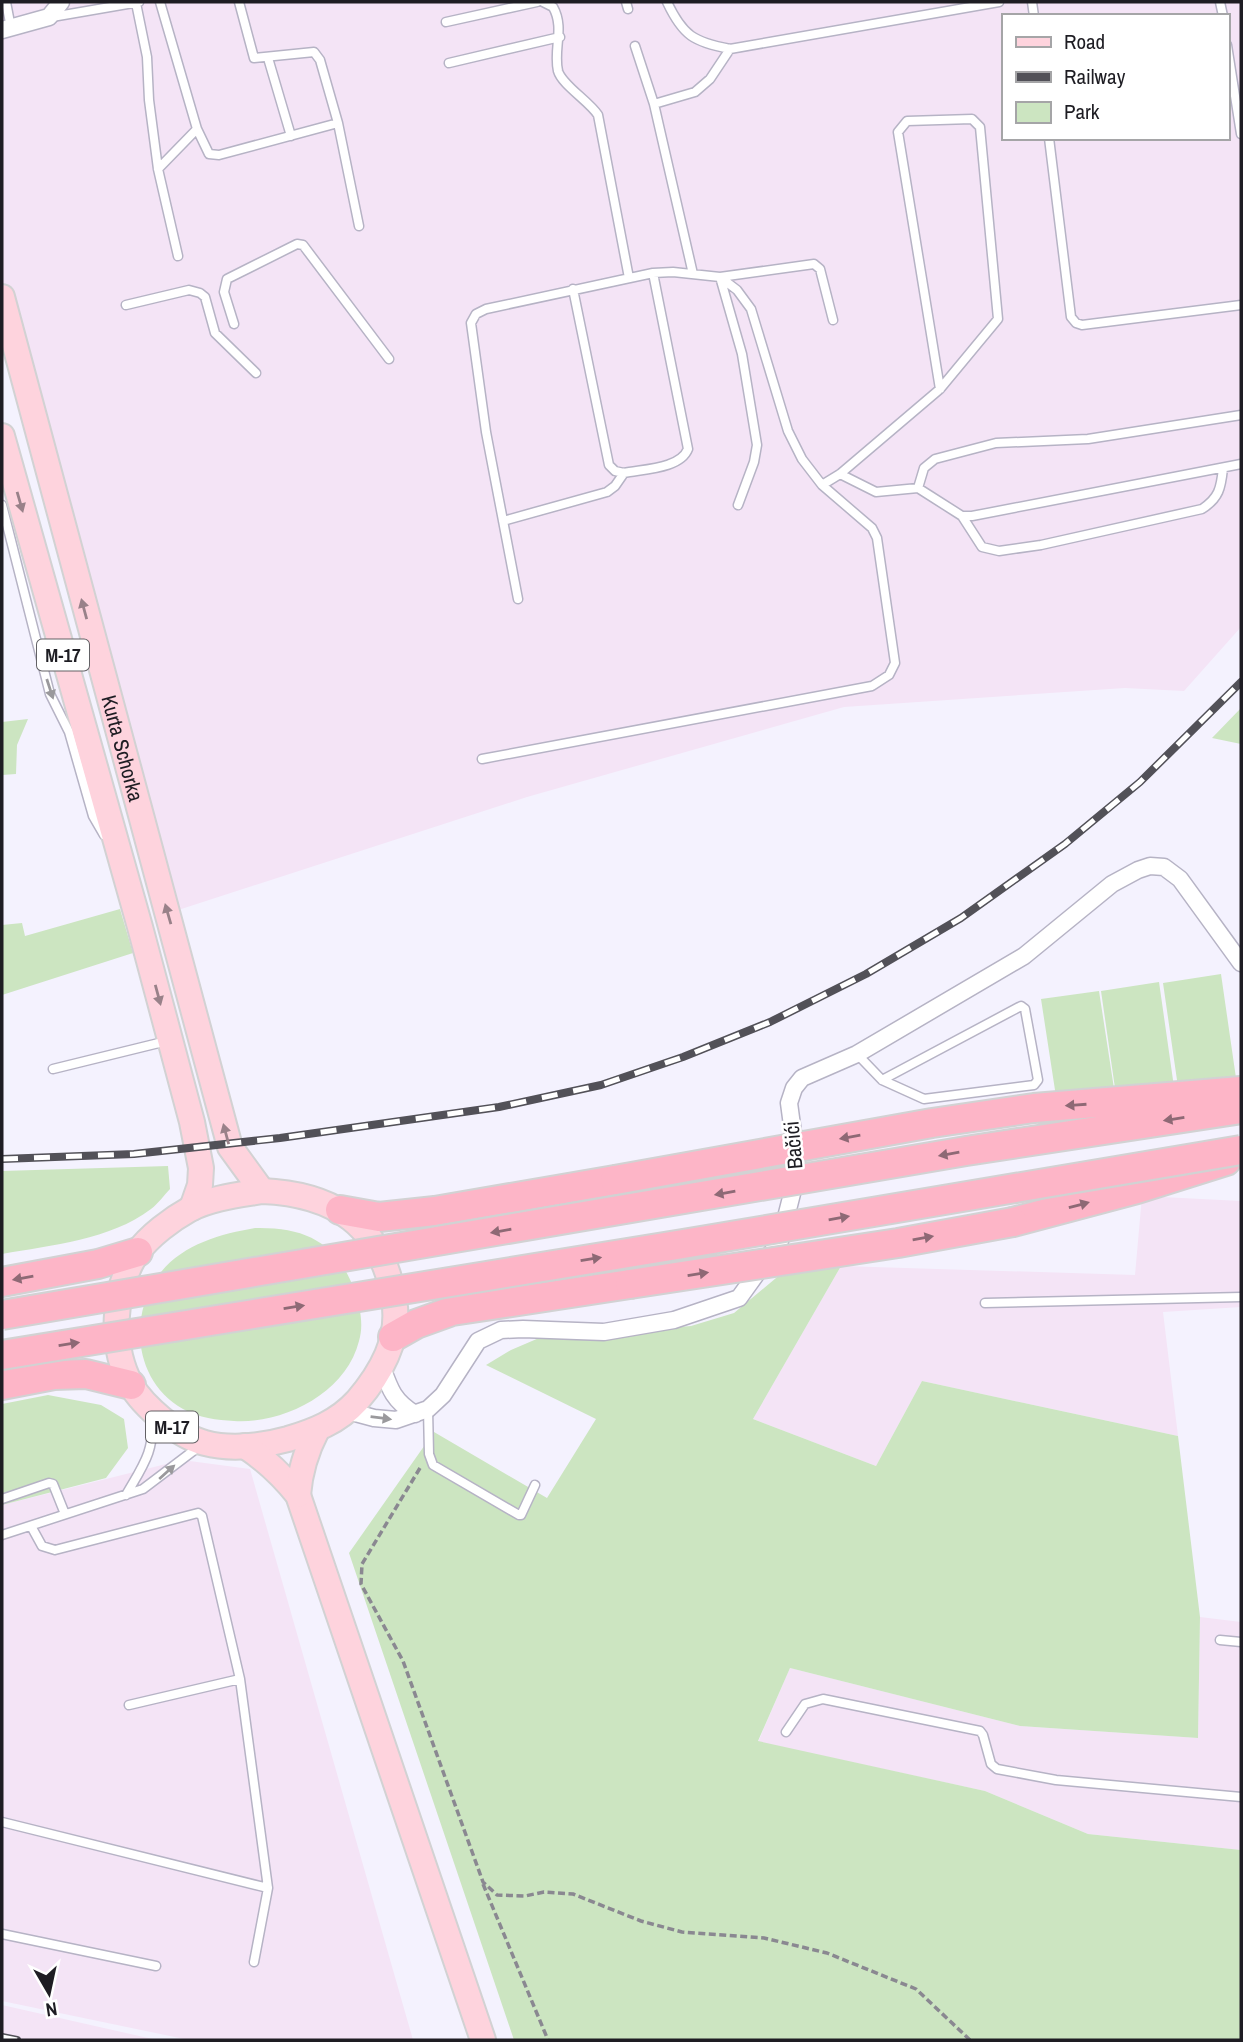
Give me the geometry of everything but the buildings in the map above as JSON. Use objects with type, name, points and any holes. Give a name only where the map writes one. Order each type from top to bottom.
[{"type":"highway","points":[[340,1210],[379,1217],[435,1211],[932,1123],[1021,1110],[1241,1091]]},
{"type":"highway","points":[[2,1315],[966,1151],[1241,1109]]},
{"type":"highway","points":[[2,1355],[1241,1150]]},
{"type":"highway","points":[[393,1337],[416,1324],[452,1311],[884,1245],[1013,1222],[1137,1189],[1241,1156]]},
{"type":"highway","points":[[2,1282],[98,1264],[138,1252]]},
{"type":"highway","points":[[2,1385],[54,1376],[86,1374],[131,1385]]},
{"type":"main road","name":"Kurta Schorka","points":[[2,296],[230,1147],[262,1191]]},
{"type":"main road","name":"Kurta Schorka","points":[[2,436],[192,1122],[201,1168],[200,1185],[192,1208]]},
{"type":"main road","name":"M-17","points":[[262,1191],[287,1192],[316,1199],[340,1210],[363,1229],[380,1253],[391,1280],[396,1310],[393,1337],[382,1367],[348,1411],[317,1430],[278,1442],[245,1446],[204,1443],[173,1427],[150,1409],[131,1385],[120,1348],[118,1307],[124,1280],[138,1252],[170,1222],[192,1208],[228,1197],[262,1191]]},
{"type":"main road","points":[[298,1495],[300,1472],[317,1430]]},
{"type":"main road","points":[[245,1446],[265,1459],[298,1495],[483,2040]]},
{"type":"street","points":[[6,29],[49,17],[61,2]]},
{"type":"street","name":"Bačići","points":[[421,1412],[443,1395],[478,1341],[500,1330],[604,1332],[674,1320],[740,1298],[780,1241],[798,1170],[789,1103],[794,1088],[802,1078],[856,1054],[1024,956],[1112,884],[1150,866],[1164,867],[1180,879],[1241,963]]},
{"type":"street","points":[[382,1367],[399,1404],[421,1412]]},
{"type":"street","points":[[348,1411],[396,1420],[421,1412]]},
{"type":"lane","points":[[6,2],[6,29]]},
{"type":"lane","points":[[49,17],[137,2],[147,57],[149,100],[158,169],[178,256]]},
{"type":"lane","points":[[160,2],[197,130],[209,154],[219,155],[338,123]]},
{"type":"lane","points":[[239,2],[254,58],[314,52],[320,60],[338,123],[359,226]]},
{"type":"lane","points":[[446,22],[537,2]]},
{"type":"lane","points":[[543,2],[553,7],[557,13],[560,37],[557,58],[561,78],[593,106],[598,115],[629,278]]},
{"type":"lane","points":[[667,2],[687,33],[700,43],[730,49],[970,4],[999,2]]},
{"type":"lane","points":[[449,63],[560,37]]},
{"type":"lane","points":[[635,46],[654,104],[693,274]]},
{"type":"lane","points":[[654,104],[695,92],[710,79],[730,49]]},
{"type":"lane","points":[[268,58],[291,136]]},
{"type":"lane","points":[[1229,59],[1241,134]]},
{"type":"lane","points":[[822,485],[840,474],[940,389],[998,319],[979,127],[972,119],[907,121],[898,132],[940,389]]},
{"type":"lane","points":[[158,169],[197,130]]},
{"type":"lane","points":[[1049,140],[1071,317],[1076,323],[1082,326],[1241,305]]},
{"type":"lane","points":[[234,324],[224,292],[227,279],[297,244],[303,245],[389,359]]},
{"type":"lane","points":[[518,598],[485,432],[471,323],[475,314],[572,289],[653,273],[720,277],[814,264],[820,269],[833,320]]},
{"type":"lane","points":[[572,289],[609,466],[624,473],[677,462],[685,456],[688,449],[653,273]]},
{"type":"lane","points":[[482,759],[872,687],[889,676],[895,663],[877,538],[860,515],[822,485],[802,459],[788,431],[751,309],[737,290],[720,277]]},
{"type":"lane","points":[[720,277],[742,354],[757,445],[754,462],[738,505]]},
{"type":"lane","points":[[126,305],[189,290],[200,293],[205,298],[215,332],[256,373]]},
{"type":"lane","points":[[918,488],[924,468],[935,459],[996,443],[1088,439],[1241,415]]},
{"type":"lane","points":[[962,516],[1241,464]]},
{"type":"lane","points":[[840,474],[876,492],[918,488],[962,516],[982,547],[999,551],[1041,545],[1202,509],[1215,500],[1221,488],[1223,468]]},
{"type":"lane","points":[[503,520],[607,492],[624,473]]},
{"type":"lane","points":[[2,505],[51,694],[69,732],[93,816],[125,874]]},
{"type":"lane","points":[[856,1054],[883,1080],[924,1099],[1034,1085],[1038,1080],[1025,1009],[1021,1006],[883,1080]]},
{"type":"lane","points":[[53,1069],[170,1040]]},
{"type":"lane","points":[[985,1303],[1241,1297]]},
{"type":"lane","points":[[126,1494],[150,1452],[153,1432],[150,1409]]},
{"type":"lane","points":[[421,1412],[433,1465],[519,1515],[535,1485]]},
{"type":"lane","points":[[2,1535],[144,1489],[204,1443]]},
{"type":"lane","points":[[2,1499],[49,1483],[53,1484],[65,1514]]},
{"type":"lane","points":[[31,1526],[43,1546],[55,1550],[198,1514],[202,1516],[240,1679],[268,1888],[254,1962]]},
{"type":"lane","points":[[1220,1640],[1241,1642]]},
{"type":"lane","points":[[129,1705],[240,1679]]},
{"type":"lane","points":[[786,1732],[805,1704],[823,1699],[980,1731],[991,1764],[998,1769],[1056,1780],[1241,1797]]},
{"type":"lane","points":[[2,1822],[268,1888]]},
{"type":"lane","points":[[2,1934],[156,1966]]},
{"type":"path","points":[[429,1454],[362,1564],[361,1584],[403,1661],[482,1882],[548,2040]]},
{"type":"path","points":[[482,1882],[497,1895],[525,1896],[544,1892],[573,1894],[641,1921],[682,1932],[764,1938],[827,1952],[916,1989],[970,2040]]},
{"type":"shaded area","points":[[2,2],[1241,2],[1241,627],[1184,691],[1125,688],[844,707],[527,797],[169,913],[2,293]]},
{"type":"shaded area","points":[[1142,1196],[1241,1201],[1241,1307],[1163,1312],[1178,1436],[922,1381],[876,1466],[753,1419],[841,1266],[1135,1275]]},
{"type":"shaded area","points":[[182,1460],[250,1469],[413,2040],[189,2040],[2,2001],[2,1505]]},
{"type":"shaded area","points":[[1200,1617],[1241,1622],[1241,1850],[1088,1834],[985,1791],[758,1742],[790,1668],[1020,1726],[1198,1738]]},
{"type":"shaded area","points":[[2,2005],[157,2040],[2,2040]]},
{"type":"green space","points":[[1241,708],[1241,744],[1212,738]]},
{"type":"green space","points":[[28,719],[17,745],[16,774],[2,775],[2,722]]},
{"type":"green space","points":[[120,909],[133,953],[2,995],[2,925],[22,923],[25,936]]},
{"type":"green space","points":[[1221,974],[1236,1078],[1178,1087],[1163,983]]},
{"type":"green space","points":[[1159,982],[1174,1087],[1116,1095],[1101,991]]},
{"type":"green space","points":[[1099,991],[1115,1095],[1057,1103],[1041,999]]},
{"type":"green space","points":[[168,1166],[170,1189],[154,1207],[135,1219],[80,1240],[2,1254],[2,1171]]},
{"type":"green space","points":[[255,1228],[273,1228],[304,1234],[328,1249],[347,1273],[354,1289],[361,1322],[359,1341],[341,1376],[327,1390],[292,1411],[253,1421],[228,1421],[189,1412],[167,1397],[146,1366],[140,1329],[148,1293],[167,1265],[189,1249],[215,1238]]},
{"type":"green space","points":[[841,1266],[753,1419],[876,1466],[922,1381],[1178,1436],[1200,1617],[1198,1738],[1020,1726],[790,1668],[758,1741],[985,1791],[1088,1834],[1241,1850],[1241,2040],[514,2040],[349,1553],[434,1432],[547,1498],[596,1419],[486,1365],[511,1350],[539,1338],[691,1326],[734,1313],[782,1273]]},
{"type":"green space","points":[[48,1395],[101,1405],[124,1419],[128,1448],[106,1478],[2,1505],[2,1404]]},
{"type":"railway","points":[[2,1159],[134,1154],[280,1138],[499,1107],[601,1085],[683,1057],[770,1022],[866,974],[961,918],[1065,844],[1140,782],[1241,682]]},
{"type":"railway","points":[[2,2037],[17,2040]]}]
